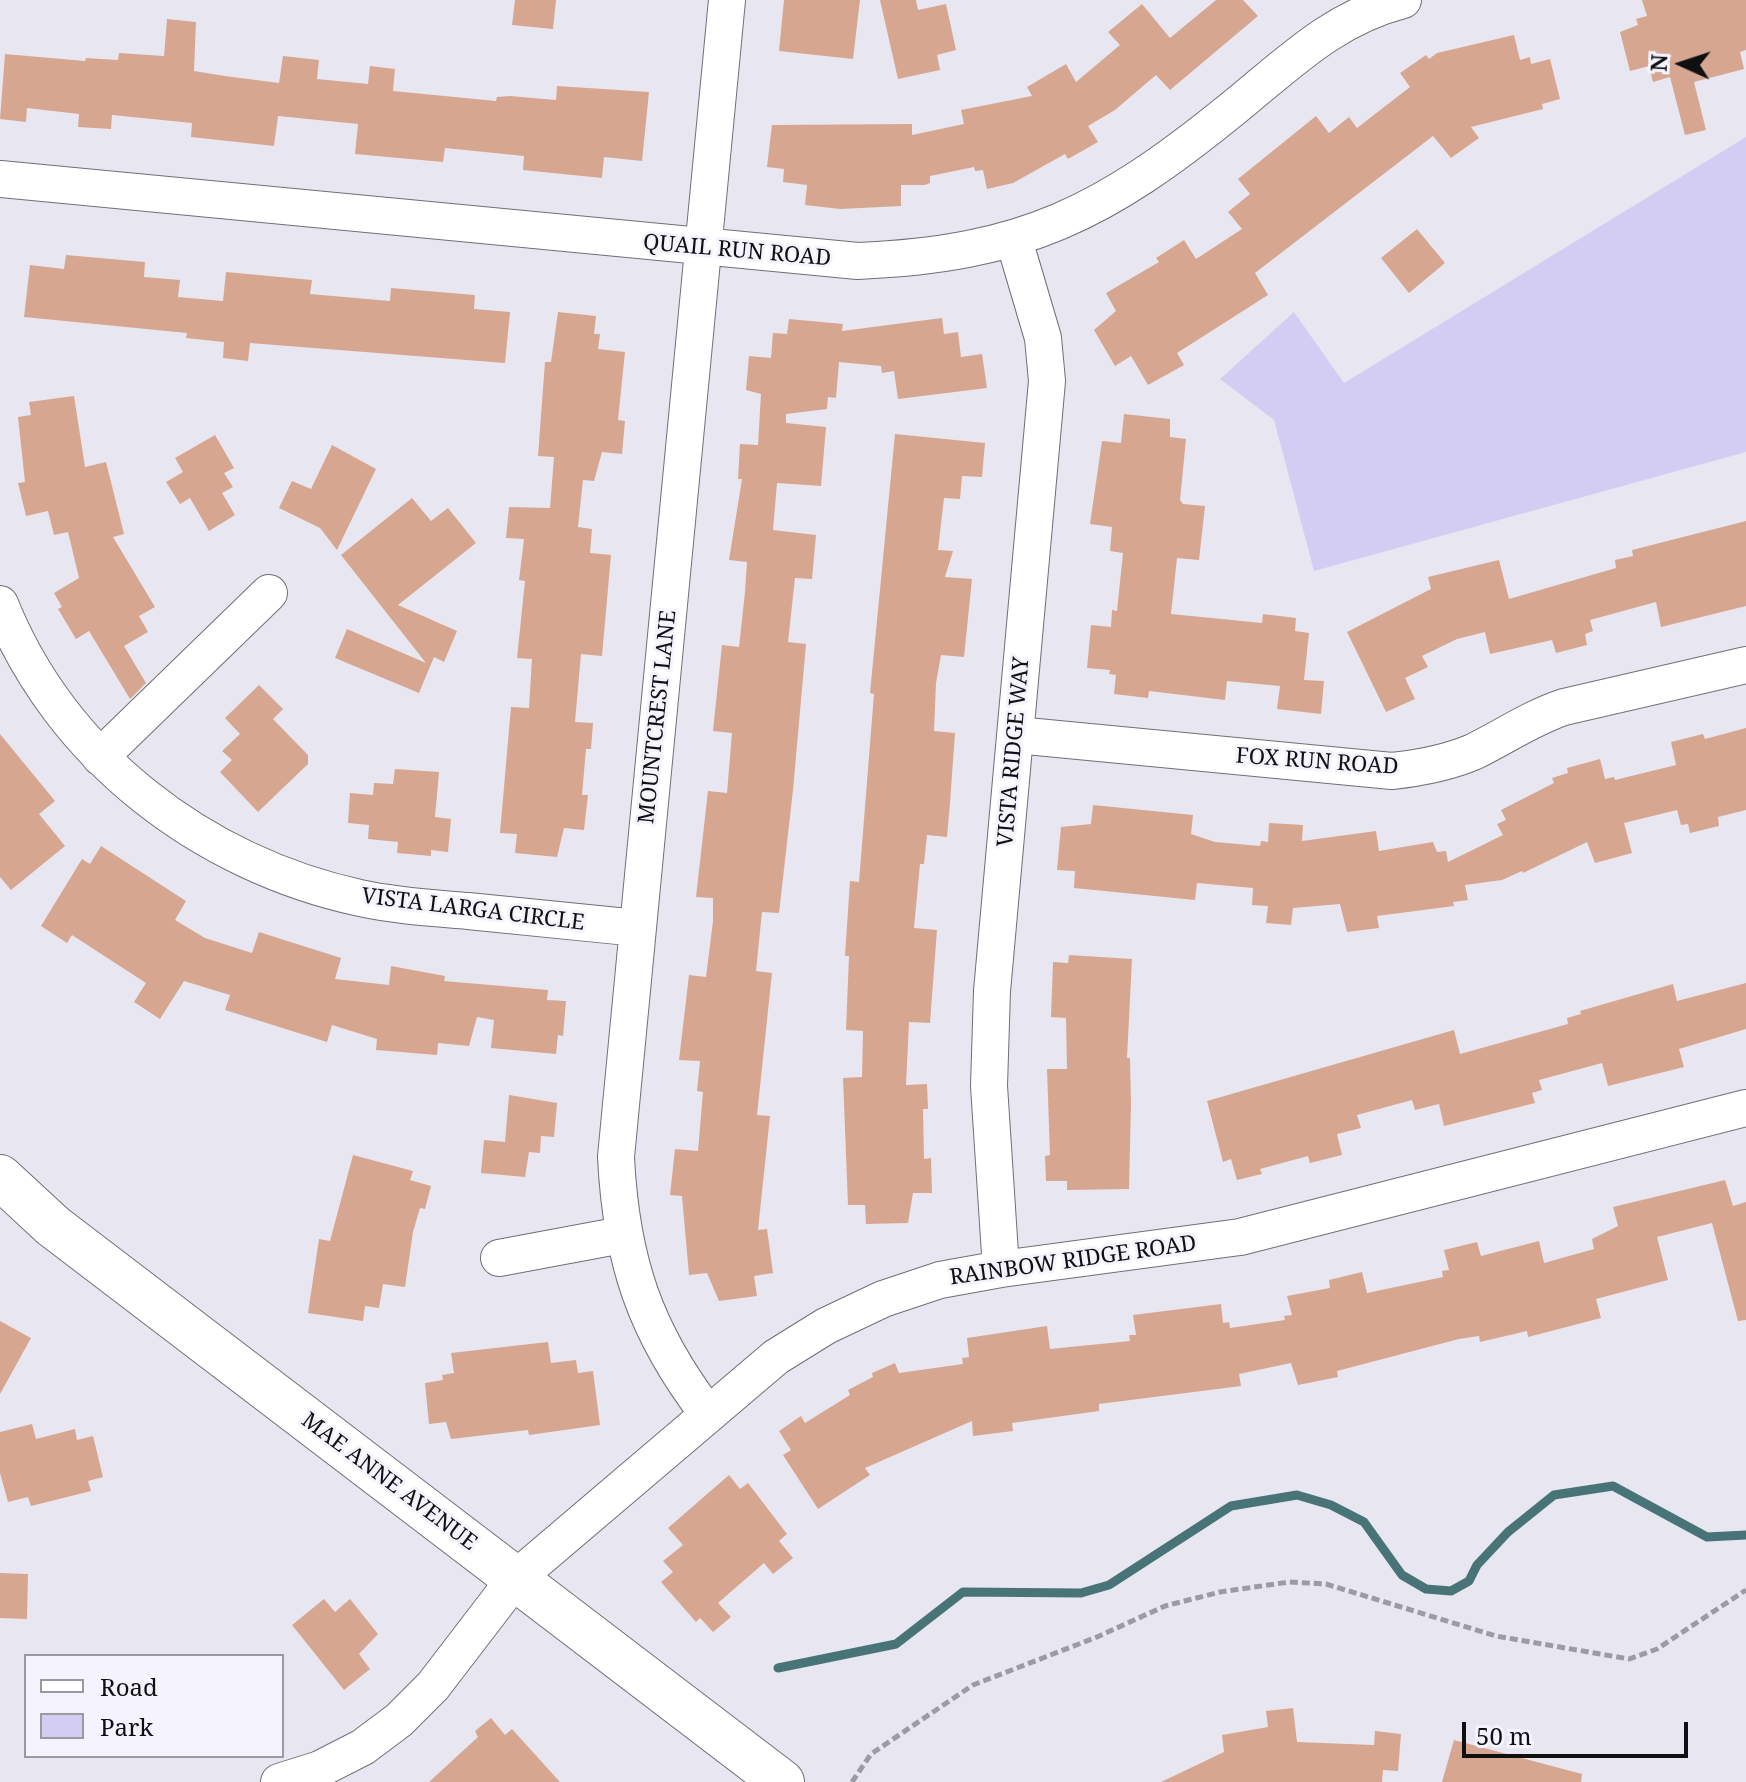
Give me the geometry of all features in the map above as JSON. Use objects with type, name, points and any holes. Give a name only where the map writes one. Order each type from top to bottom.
[{"type":"main road","name":"MAE ANNE AVENUE","points":[[0,1177],[53,1226],[782,1782]]},
{"type":"street","name":"MOUNTCREST LANE","points":[[708,1414],[682,1380],[655,1334],[635,1285],[622,1235],[616,1157],[727,0]]},
{"type":"street","name":"QUAIL RUN ROAD","points":[[0,179],[703,248],[858,261],[920,259],[1014,240],[1070,219],[1121,193],[1174,157],[1334,26],[1370,9],[1403,0]]},
{"type":"street","name":"VISTA RIDGE WAY","points":[[1001,1269],[993,1192],[989,1071],[992,991],[1047,381],[1043,338],[1014,240]]},
{"type":"street","points":[[100,757],[269,593]]},
{"type":"street","name":"VISTA LARGA CIRCLE","points":[[0,604],[35,672],[67,719],[100,757],[145,798],[193,832],[245,860],[302,883],[362,899],[637,928]]},
{"type":"street","name":"FOX RUN ROAD","points":[[1016,735],[1392,771],[1434,765],[1472,752],[1539,715],[1564,707],[1746,665]]},
{"type":"street","name":"RAINBOW RIDGE ROAD","points":[[279,1782],[320,1769],[363,1747],[399,1720],[433,1686],[515,1579],[776,1357],[826,1326],[897,1294],[940,1280],[1240,1237],[1746,1108]]},
{"type":"street","points":[[499,1258],[622,1235]]},
{"type":"path","points":[[852,1782],[871,1754],[973,1685],[1097,1637],[1165,1606],[1220,1592],[1289,1582],[1326,1584],[1496,1636],[1629,1659],[1657,1649],[1746,1590]]},
{"type":"green space","points":[[1746,137],[1746,452],[1314,571],[1274,420],[1220,379],[1294,312],[1344,383]]},
{"type":"building","points":[[515,0],[556,0],[553,29],[512,25]]},
{"type":"building","points":[[784,0],[860,0],[853,59],[779,51]]},
{"type":"building","points":[[880,0],[916,0],[918,10],[946,4],[956,50],[937,55],[940,70],[898,79]]},
{"type":"building","points":[[1216,0],[1243,0],[1258,16],[1170,90],[1156,75],[1115,110],[1088,126],[1098,142],[1068,159],[1065,154],[1013,183],[987,189],[983,170],[975,171],[974,167],[930,176],[930,183],[925,185],[901,185],[901,206],[840,209],[805,205],[807,185],[783,182],[784,169],[767,167],[772,125],[912,124],[912,135],[964,124],[961,110],[1032,96],[1027,87],[1066,64],[1076,82],[1120,45],[1108,32],[1142,4],[1170,38]]},
{"type":"building","points":[[1642,0],[1746,0],[1746,50],[1740,52],[1744,69],[1694,82],[1706,130],[1685,135],[1670,77],[1653,82],[1649,66],[1630,71],[1620,32],[1638,25],[1636,19],[1647,16]]},
{"type":"building","points":[[167,19],[196,22],[194,71],[225,76],[279,83],[283,56],[319,60],[317,79],[368,84],[370,66],[395,69],[393,91],[496,101],[497,97],[510,96],[556,100],[557,86],[649,92],[642,161],[604,157],[602,178],[523,170],[524,156],[445,148],[443,162],[355,154],[358,124],[278,116],[274,146],[191,137],[192,123],[112,115],[111,129],[78,127],[79,114],[27,108],[26,122],[0,119],[5,54],[85,61],[86,58],[118,60],[119,53],[164,56]]},
{"type":"building","points":[[1514,35],[1520,60],[1530,57],[1531,64],[1550,59],[1560,99],[1542,104],[1543,109],[1471,127],[1479,138],[1451,158],[1433,136],[1255,273],[1268,295],[1177,353],[1184,365],[1148,385],[1131,356],[1115,366],[1094,330],[1116,311],[1106,293],[1159,262],[1156,258],[1184,240],[1196,259],[1242,229],[1228,212],[1250,194],[1238,179],[1316,116],[1329,133],[1349,117],[1357,128],[1410,87],[1400,73],[1426,55],[1429,59],[1437,53]]},
{"type":"building","points":[[1417,229],[1445,263],[1409,293],[1381,258]]},
{"type":"building","points":[[66,255],[145,262],[144,277],[180,280],[178,297],[223,301],[226,272],[312,280],[310,294],[390,301],[391,288],[475,295],[474,309],[510,312],[505,363],[250,343],[248,361],[223,358],[224,342],[186,338],[187,333],[24,317],[30,265],[64,269]]},
{"type":"building","points":[[558,312],[596,316],[594,334],[600,334],[598,349],[625,352],[618,420],[625,421],[622,454],[602,452],[594,481],[583,480],[578,527],[592,529],[590,553],[611,555],[602,656],[581,654],[575,722],[593,723],[591,749],[586,749],[582,795],[588,795],[584,830],[564,828],[557,857],[515,853],[517,834],[500,833],[511,707],[529,708],[532,659],[517,658],[525,581],[519,580],[524,539],[506,538],[509,507],[550,508],[554,457],[538,456],[545,362],[551,362]]},
{"type":"building","points":[[942,318],[944,334],[958,332],[961,357],[982,354],[987,388],[898,399],[894,371],[882,373],[881,366],[839,362],[836,398],[828,397],[827,409],[786,414],[786,423],[826,427],[821,486],[777,483],[773,530],[816,535],[812,579],[795,578],[788,642],[806,644],[793,790],[779,913],[762,912],[756,971],[772,973],[757,1115],[770,1116],[758,1230],[767,1229],[773,1273],[754,1276],[757,1296],[719,1301],[707,1273],[689,1275],[682,1196],[670,1195],[675,1149],[698,1151],[703,1092],[697,1091],[700,1061],[679,1060],[689,975],[706,977],[713,921],[713,898],[696,897],[708,791],[727,793],[732,733],[713,731],[722,645],[739,647],[745,592],[747,562],[729,560],[742,479],[738,479],[740,444],[758,445],[761,394],[746,390],[749,356],[771,358],[773,333],[787,334],[789,319],[843,324],[842,331]]},
{"type":"building","points":[[74,396],[85,467],[106,462],[124,534],[113,537],[155,607],[139,616],[148,632],[124,646],[146,683],[130,699],[89,631],[76,639],[58,609],[62,607],[54,593],[79,578],[68,532],[54,535],[48,511],[26,516],[18,483],[25,482],[18,417],[31,415],[29,402]]},
{"type":"building","points":[[1124,414],[1170,419],[1170,437],[1186,439],[1180,500],[1183,504],[1205,506],[1199,560],[1177,558],[1171,614],[1262,623],[1263,614],[1296,618],[1295,631],[1309,633],[1304,680],[1324,681],[1321,714],[1277,709],[1280,686],[1227,681],[1225,700],[1149,691],[1148,698],[1114,694],[1116,675],[1109,674],[1110,670],[1087,668],[1091,625],[1111,627],[1112,610],[1117,611],[1123,553],[1110,551],[1112,527],[1090,524],[1102,441],[1121,443]]},
{"type":"building","points":[[895,434],[985,443],[982,477],[962,476],[960,499],[944,498],[938,550],[953,551],[945,577],[972,579],[964,657],[941,655],[936,683],[934,731],[955,733],[947,837],[927,835],[924,864],[920,864],[914,928],[937,930],[930,1023],[909,1022],[906,1085],[927,1084],[928,1109],[923,1109],[924,1159],[931,1158],[932,1193],[913,1193],[908,1223],[866,1224],[865,1205],[848,1205],[843,1078],[862,1077],[863,1031],[846,1030],[849,956],[845,956],[850,881],[859,882],[874,694],[870,693]]},
{"type":"building","points":[[215,435],[234,468],[224,473],[233,487],[222,493],[235,515],[209,531],[190,498],[180,504],[166,482],[183,472],[175,458]]},
{"type":"building","points":[[332,445],[376,469],[337,550],[320,528],[279,508],[292,481],[311,489]]},
{"type":"building","points":[[412,498],[431,521],[448,508],[476,543],[398,605],[457,631],[444,662],[434,657],[419,693],[335,658],[347,629],[426,663],[341,555]]},
{"type":"building","points":[[1746,521],[1746,606],[1661,627],[1656,602],[1590,620],[1593,631],[1585,634],[1587,645],[1556,653],[1552,640],[1490,654],[1485,632],[1457,639],[1422,656],[1428,667],[1405,678],[1415,699],[1386,712],[1347,632],[1431,589],[1428,577],[1499,560],[1509,599],[1616,568],[1615,560],[1633,556],[1632,550]]},
{"type":"building","points":[[259,685],[283,709],[273,719],[308,755],[308,764],[258,812],[220,772],[232,760],[222,751],[240,734],[225,718]]},
{"type":"building","points":[[1746,728],[1746,810],[1718,817],[1719,826],[1690,833],[1688,824],[1681,825],[1677,810],[1624,823],[1632,853],[1595,863],[1587,842],[1523,873],[1502,880],[1465,885],[1468,900],[1453,902],[1454,906],[1377,916],[1379,928],[1347,932],[1340,904],[1293,908],[1291,925],[1266,923],[1268,906],[1252,905],[1253,888],[1197,883],[1195,900],[1074,888],[1075,871],[1057,870],[1061,827],[1091,824],[1093,805],[1193,815],[1191,834],[1215,842],[1260,846],[1261,841],[1268,842],[1269,823],[1303,825],[1302,841],[1376,831],[1379,851],[1433,842],[1437,852],[1446,851],[1448,862],[1503,835],[1497,824],[1506,820],[1501,810],[1554,783],[1552,778],[1568,773],[1567,768],[1600,759],[1605,779],[1614,777],[1615,780],[1676,765],[1671,742],[1703,734],[1705,739]]},
{"type":"building","points":[[0,734],[55,801],[39,814],[65,846],[11,890],[0,877]]},
{"type":"building","points":[[395,769],[439,772],[435,817],[451,819],[448,852],[431,850],[431,856],[397,853],[398,842],[368,839],[369,825],[348,823],[350,793],[373,795],[374,783],[393,784]]},
{"type":"building","points":[[101,846],[186,901],[175,920],[205,938],[252,953],[259,932],[341,958],[335,979],[389,985],[391,966],[445,976],[444,981],[548,990],[547,1000],[566,1001],[563,1036],[558,1035],[556,1054],[491,1048],[494,1020],[477,1017],[469,1046],[438,1043],[437,1055],[376,1050],[377,1039],[332,1025],[327,1042],[225,1010],[230,995],[184,981],[160,1019],[134,1002],[146,983],[72,935],[67,943],[41,926],[82,859],[90,864]]},
{"type":"building","points":[[1069,955],[1132,959],[1127,1058],[1130,1058],[1131,1103],[1129,1189],[1067,1190],[1067,1181],[1046,1181],[1045,1156],[1050,1155],[1047,1069],[1067,1069],[1066,1018],[1051,1017],[1053,962],[1068,963]]},
{"type":"building","points":[[1746,983],[1746,1029],[1679,1049],[1684,1067],[1608,1086],[1602,1063],[1539,1080],[1542,1090],[1532,1093],[1535,1103],[1444,1126],[1439,1104],[1415,1110],[1412,1100],[1357,1115],[1361,1128],[1337,1134],[1342,1155],[1310,1163],[1308,1156],[1260,1169],[1262,1174],[1237,1180],[1231,1159],[1223,1162],[1207,1101],[1454,1030],[1460,1054],[1568,1024],[1567,1018],[1581,1014],[1580,1011],[1673,984],[1677,1001]]},
{"type":"building","points":[[509,1095],[557,1103],[554,1137],[541,1136],[540,1153],[529,1152],[525,1177],[481,1173],[484,1140],[505,1142]]},
{"type":"building","points":[[353,1155],[413,1171],[410,1180],[431,1186],[425,1209],[420,1208],[413,1232],[405,1287],[383,1284],[379,1308],[365,1306],[363,1321],[308,1313],[319,1239],[330,1241]]},
{"type":"building","points":[[1725,1180],[1733,1206],[1746,1202],[1746,1320],[1738,1321],[1712,1223],[1657,1237],[1668,1280],[1596,1299],[1601,1318],[1528,1337],[1527,1331],[1480,1342],[1479,1336],[1459,1339],[1337,1371],[1338,1377],[1298,1385],[1291,1363],[1239,1374],[1241,1386],[1099,1404],[1099,1411],[1012,1423],[1013,1431],[973,1436],[972,1421],[865,1468],[870,1475],[818,1509],[783,1455],[791,1450],[779,1431],[801,1416],[805,1423],[850,1395],[848,1390],[873,1377],[872,1373],[895,1363],[899,1373],[963,1364],[962,1358],[969,1357],[967,1338],[1047,1326],[1050,1349],[1130,1341],[1129,1335],[1136,1335],[1133,1315],[1221,1304],[1223,1323],[1229,1322],[1230,1328],[1285,1320],[1284,1316],[1292,1315],[1287,1296],[1330,1288],[1329,1280],[1362,1272],[1367,1293],[1443,1277],[1442,1271],[1449,1270],[1444,1250],[1477,1242],[1481,1256],[1539,1241],[1544,1263],[1594,1249],[1592,1239],[1618,1226],[1613,1207]]},
{"type":"building","points":[[0,1321],[31,1338],[0,1394]]},
{"type":"building","points":[[548,1342],[551,1363],[576,1360],[578,1373],[593,1371],[600,1425],[529,1435],[528,1430],[451,1439],[446,1422],[429,1424],[425,1383],[443,1380],[442,1375],[454,1373],[451,1353]]},
{"type":"building","points":[[32,1424],[36,1439],[75,1429],[77,1440],[93,1436],[103,1477],[88,1481],[91,1491],[31,1506],[28,1497],[8,1502],[0,1473],[0,1432]]},
{"type":"building","points":[[729,1475],[740,1489],[748,1483],[787,1534],[779,1541],[793,1558],[773,1574],[764,1563],[718,1603],[731,1617],[713,1632],[700,1618],[696,1622],[661,1582],[673,1572],[663,1561],[683,1545],[668,1528]]},
{"type":"building","points":[[0,1573],[28,1574],[27,1619],[0,1618]]},
{"type":"building","points":[[324,1599],[335,1612],[350,1599],[378,1634],[359,1654],[370,1669],[344,1690],[292,1625]]},
{"type":"building","points":[[1293,1708],[1297,1742],[1374,1745],[1375,1731],[1401,1734],[1398,1771],[1383,1770],[1382,1782],[1161,1782],[1224,1752],[1222,1735],[1268,1727],[1266,1711]]},
{"type":"building","points":[[491,1718],[505,1735],[512,1729],[560,1782],[429,1782],[478,1737],[475,1731]]},
{"type":"building","points":[[1454,1740],[1582,1774],[1581,1782],[1442,1782]]},
{"type":"waterway","points":[[778,1668],[896,1644],[963,1592],[1081,1593],[1109,1585],[1231,1506],[1297,1495],[1331,1505],[1364,1522],[1402,1575],[1426,1589],[1451,1591],[1469,1581],[1477,1565],[1508,1532],[1554,1495],[1613,1486],[1707,1537],[1746,1535]]}]
